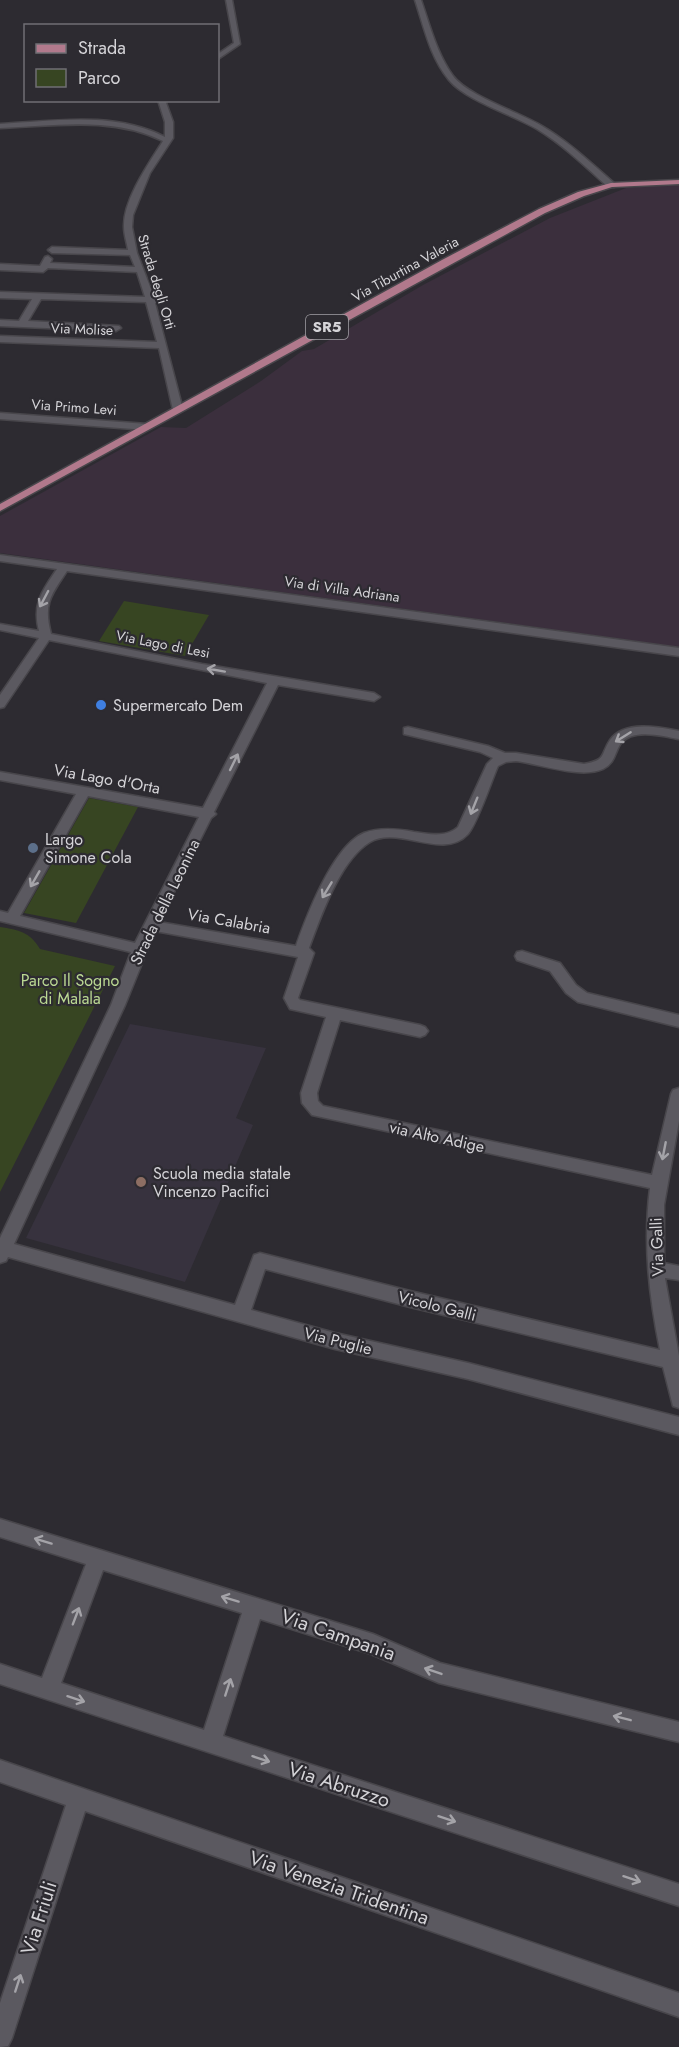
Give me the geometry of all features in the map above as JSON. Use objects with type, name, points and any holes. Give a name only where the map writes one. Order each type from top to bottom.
[{"type":"main road","name":"Via Tiburtina Valeria","points":[[0,508],[499,233],[569,199],[611,185],[679,182]]},
{"type":"street","points":[[219,56],[237,44],[229,0]]},
{"type":"street","points":[[418,0],[436,54],[452,80],[467,91],[539,127],[573,151],[611,185]]},
{"type":"street","points":[[0,126],[114,124],[146,130],[168,141],[169,122],[162,102]]},
{"type":"street","name":"Strada degli Orti","points":[[168,141],[147,172],[129,214],[128,227],[133,253],[154,300],[178,410]]},
{"type":"street","points":[[0,267],[43,269],[58,237]]},
{"type":"street","points":[[49,256],[133,253]]},
{"type":"street","points":[[49,256],[141,270]]},
{"type":"street","points":[[0,295],[154,300]]},
{"type":"street","points":[[22,324],[38,296]]},
{"type":"street","points":[[0,323],[116,328]]},
{"type":"street","name":"Via Molise","points":[[0,339],[162,345]]},
{"type":"street","name":"Via Primo Levi","points":[[0,416],[147,427]]},
{"type":"street","name":"Via di Villa Adriana","points":[[0,558],[679,652]]},
{"type":"street","points":[[0,704],[46,636],[39,614],[40,606],[65,566]]},
{"type":"street","name":"Via Lago di Lesi","points":[[0,627],[374,697]]},
{"type":"street","name":"Strada della Leonina","points":[[1,1251],[118,1005],[150,925],[209,814],[274,680]]},
{"type":"street","points":[[408,731],[484,749],[502,757],[514,756],[561,766],[581,767],[605,762],[616,741],[632,732],[650,730],[679,735]]},
{"type":"street","points":[[420,1031],[297,1006],[291,1001],[304,952],[322,897],[361,840],[381,833],[446,838],[459,836],[493,764],[502,757]]},
{"type":"street","name":"Via Lago d'Orta","points":[[0,776],[209,814]]},
{"type":"street","points":[[84,792],[6,917],[139,949]]},
{"type":"street","name":"Via Calabria","points":[[150,925],[304,952]]},
{"type":"street","points":[[522,956],[555,967],[571,989],[583,998],[679,1021]]},
{"type":"street","name":"via Alto Adige","points":[[335,1014],[309,1093],[310,1103],[318,1111],[659,1183]]},
{"type":"street","name":"Via Galli","points":[[679,1094],[669,1128],[655,1222],[656,1269],[679,1400]]},
{"type":"street","name":"Via Puglie","points":[[1,1251],[240,1315],[679,1426]]},
{"type":"street","name":"Vicolo Galli","points":[[240,1315],[260,1260],[410,1299],[672,1361]]},
{"type":"street","points":[[656,1269],[679,1273]]},
{"type":"street","name":"Via Campania","points":[[0,1528],[373,1644],[439,1673],[679,1732]]},
{"type":"street","points":[[48,1690],[98,1558]]},
{"type":"street","points":[[210,1743],[254,1607]]},
{"type":"street","name":"Via Abruzzo","points":[[0,1674],[679,1894]]},
{"type":"street","name":"Via Venezia Tridentina","points":[[0,1771],[679,2005]]},
{"type":"street","name":"Via Friuli","points":[[0,2038],[79,1798]]},
{"type":"shaded area","points":[[679,184],[679,647],[0,553],[0,516],[161,427],[186,428],[261,381],[302,351],[314,349],[423,285],[550,218],[626,188]]},
{"type":"shaded area","name":"Scuola media statale Vincenzo Pacifici","points":[[130,1024],[266,1048],[236,1118],[253,1125],[185,1282],[26,1238]]},
{"type":"green space","points":[[124,601],[209,615],[185,656],[99,641]]},
{"type":"green space","points":[[89,798],[138,807],[76,923],[24,913]]},
{"type":"green space","name":"Parco Il Sogno di Malala","points":[[0,927],[23,933],[40,949],[115,966],[0,1192]]},
{"type":"place","name":"Supermercato Dem","points":[[101,705]]},
{"type":"place","name":"Largo Simone Cola","points":[[33,848]]},
{"type":"place","name":"Scuola media statale Vincenzo Pacifici","points":[[141,1182]]}]
